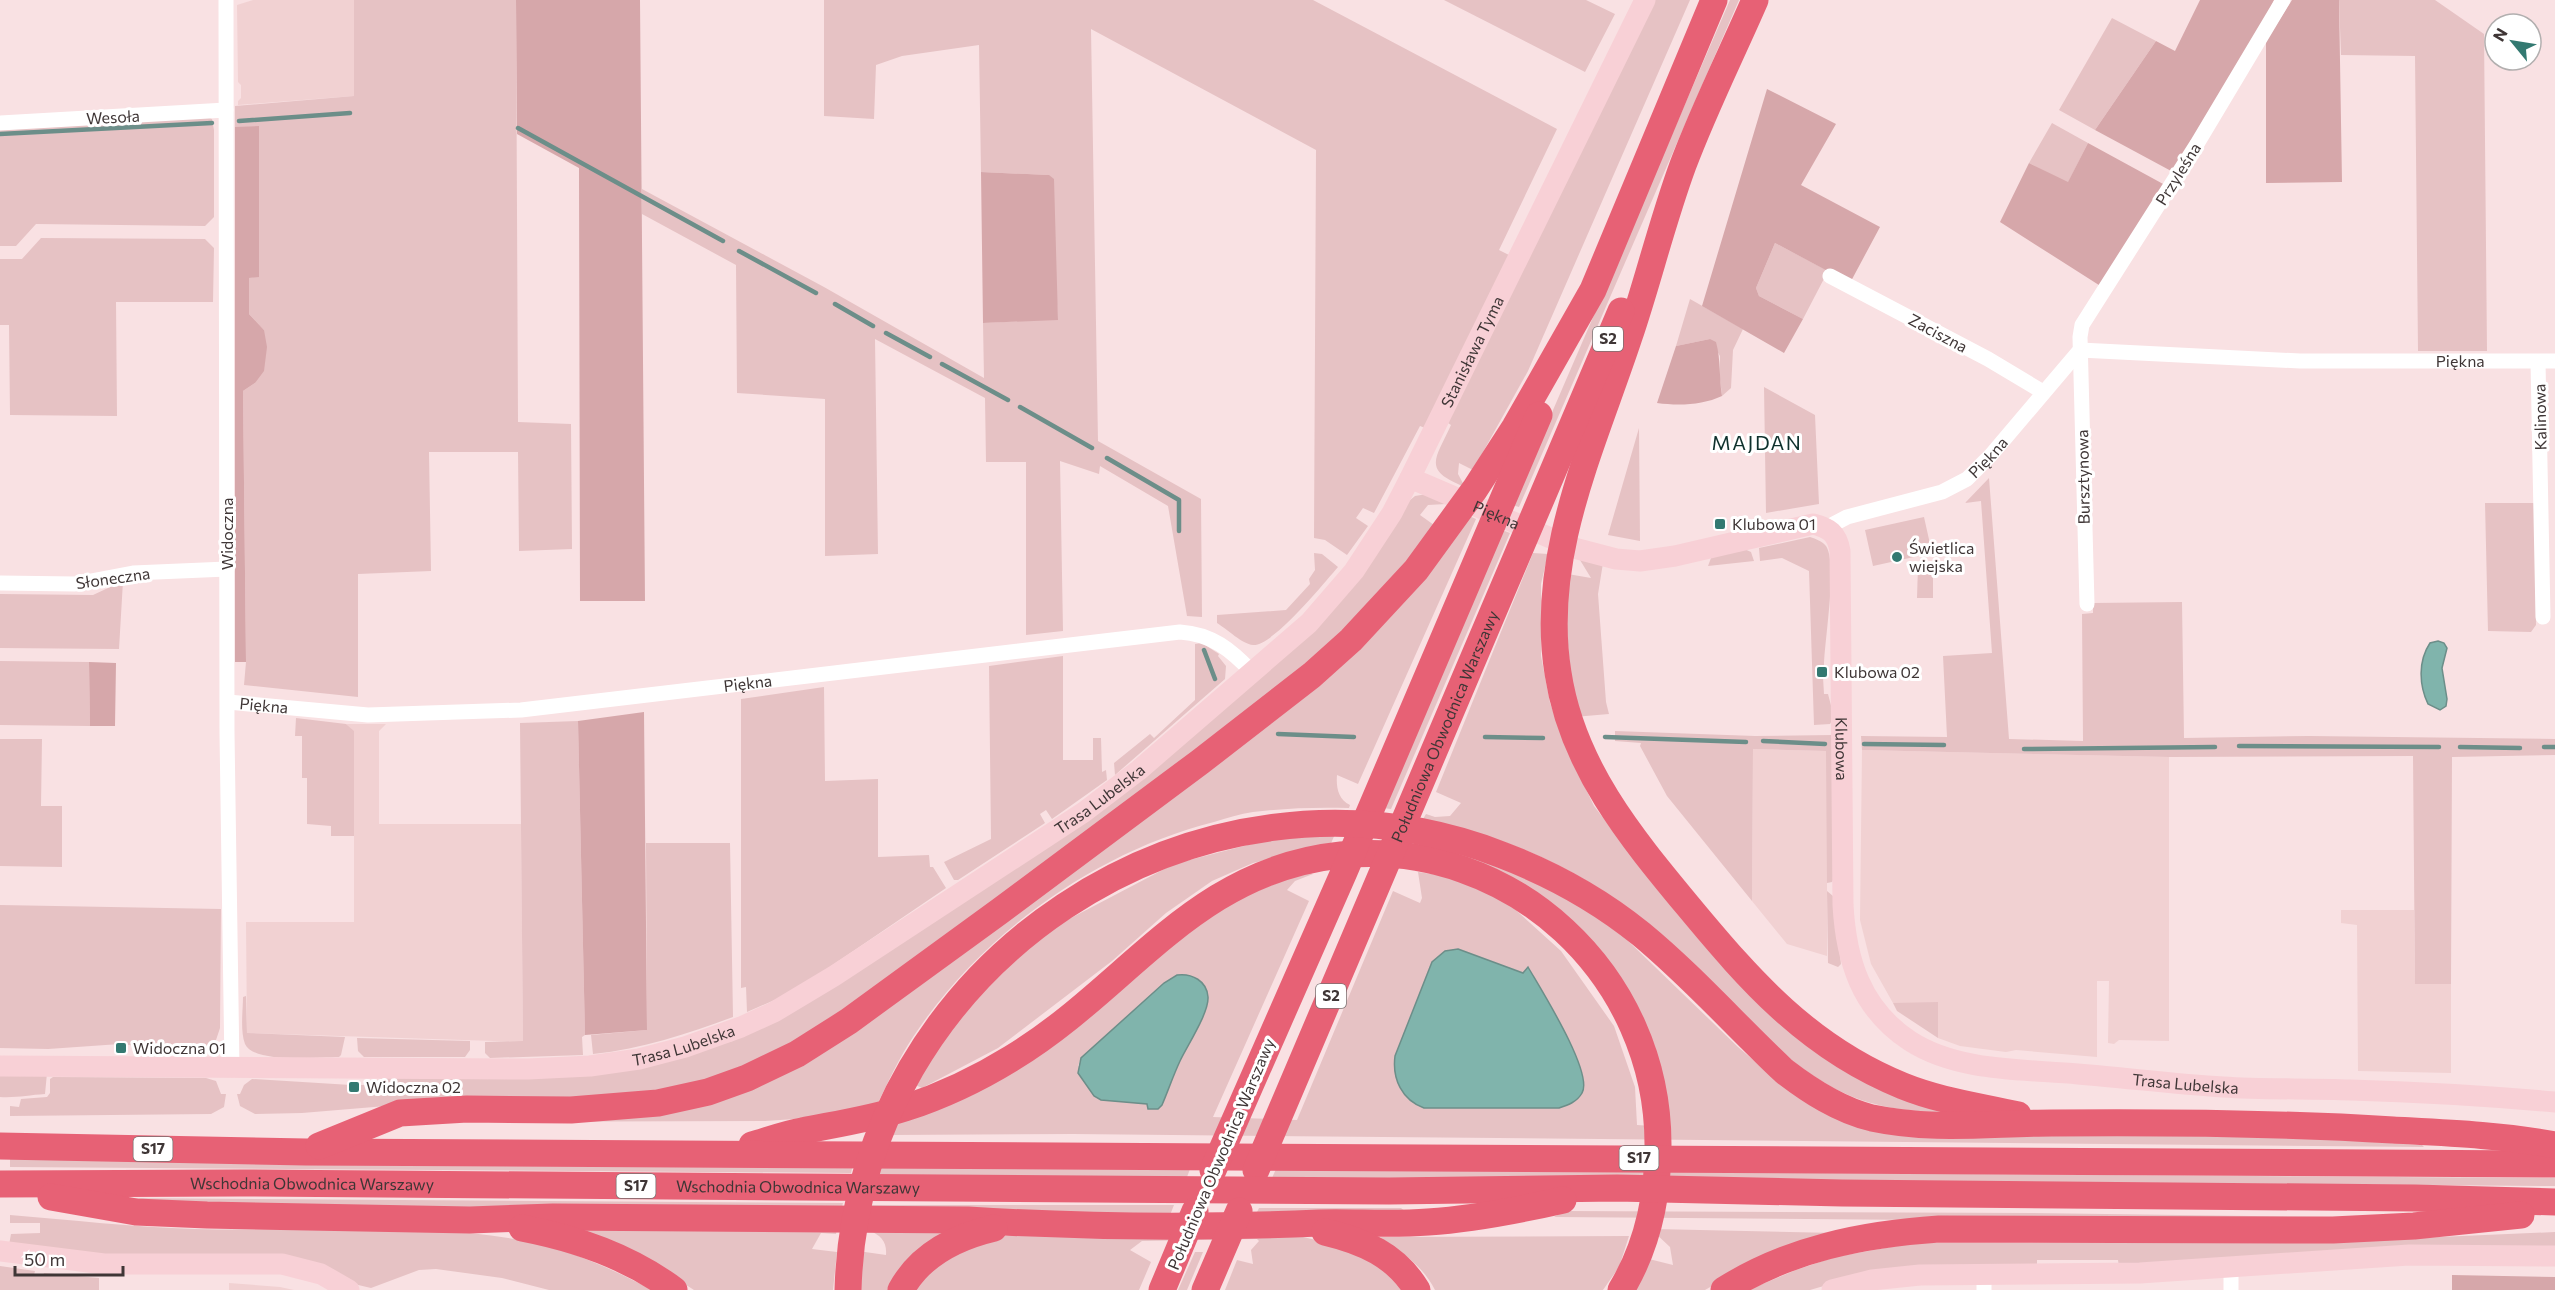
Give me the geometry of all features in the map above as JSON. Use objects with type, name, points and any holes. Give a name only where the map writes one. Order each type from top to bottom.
[{"type":"highway","name":"S2","points":[[1593,290],[1714,0]]},
{"type":"highway","name":"S2","points":[[1683,165],[1755,0]]},
{"type":"highway","points":[[1683,165],[1629,338],[1578,484],[1563,539],[1554,620],[1557,673],[1580,752],[1600,791],[1621,822],[1717,942],[1773,1003],[1803,1028],[1861,1066],[1903,1086],[1936,1097],[2051,1123]]},
{"type":"highway","name":"Południowa Obwodnica Warszawy","points":[[1205,1290],[1683,165]]},
{"type":"highway","points":[[306,1152],[400,1113],[467,1109],[603,1109],[658,1103],[708,1092],[747,1078],[797,1054],[849,1021],[1209,755],[1312,675],[1351,640],[1394,595],[1434,547],[1475,489],[1515,427],[1593,290]]},
{"type":"highway","name":"Południowa Obwodnica Warszawy","points":[[1162,1290],[1593,290]]},
{"type":"highway","points":[[848,1290],[854,1232],[867,1170],[880,1131],[896,1094],[934,1031],[962,995],[996,959],[1038,923],[1080,894],[1127,869],[1172,850],[1265,828],[1336,824],[1382,826],[1429,833],[1501,854],[1548,874],[1594,900],[1640,934],[1784,1071],[1807,1088],[1837,1105],[1869,1117],[1937,1127],[2051,1123],[2313,1125],[2508,1136],[2555,1145]]},
{"type":"highway","points":[[722,1154],[801,1131],[847,1123],[905,1108],[970,1081],[1049,1034],[1184,919],[1217,897],[1266,873],[1303,861],[1343,855],[1384,855],[1420,859],[1452,866],[1480,876],[1518,895],[1550,917],[1597,964],[1629,1015],[1651,1077],[1658,1123],[1658,1175],[1645,1236],[1621,1290]]},
{"type":"highway","name":"Wschodnia Obwodnica Warszawy","points":[[0,1146],[306,1152]]},
{"type":"highway","name":"S17","points":[[306,1152],[2555,1164]]},
{"type":"highway","name":"Wschodnia Obwodnica Warszawy","points":[[0,1186],[240,1183],[1272,1190],[1617,1188]]},
{"type":"highway","points":[[0,1186],[136,1212],[207,1215],[470,1220],[554,1217],[968,1220],[1024,1223],[1279,1226],[1355,1222],[1427,1222],[1500,1214],[1617,1188]]},
{"type":"highway","name":"S17","points":[[1617,1188],[1866,1194],[2415,1198],[2555,1202]]},
{"type":"highway","points":[[1724,1290],[1784,1260],[1804,1253],[1835,1243],[1899,1232],[1939,1229],[2333,1230],[2414,1226],[2555,1212]]},
{"type":"highway","points":[[470,1220],[553,1234],[595,1248],[632,1265],[674,1290]]},
{"type":"highway","points":[[900,1290],[921,1262],[942,1247],[968,1235],[1024,1223]]},
{"type":"highway","points":[[1279,1226],[1352,1238],[1377,1249],[1397,1265],[1417,1290]]},
{"type":"highway","points":[[1214,1290],[1226,1240]]},
{"type":"street","name":"Widoczna","points":[[226,0],[227,569],[232,1068]]},
{"type":"street","name":"Stanisława Tyma","points":[[1252,672],[1309,623],[1354,571],[1392,513],[1645,0]]},
{"type":"street","name":"Przyleśna","points":[[2080,350],[2082,325],[2091,309],[2107,288],[2191,153],[2283,0]]},
{"type":"street","name":"Wesoła","points":[[0,123],[226,110]]},
{"type":"street","name":"Zaciszna","points":[[1830,276],[2009,370],[2043,392]]},
{"type":"street","name":"Piękna","points":[[1410,478],[1574,548],[1616,559],[1640,561],[1675,556],[1813,524],[1828,527],[1847,517],[1956,486],[1990,455],[2080,350],[2300,361],[2555,361]]},
{"type":"street","name":"Bursztynowa","points":[[2080,350],[2087,604]]},
{"type":"street","name":"Kalinowa","points":[[2538,362],[2543,617]]},
{"type":"street","name":"Klubowa","points":[[1828,527],[1835,535],[1840,551],[1843,905],[1846,941],[1854,972]]},
{"type":"street","name":"Słoneczna","points":[[0,583],[75,584],[133,573],[227,569]]},
{"type":"street","name":"Piękna","points":[[228,702],[368,715],[512,711],[1180,632],[1213,639],[1231,650],[1252,672]]},
{"type":"street","name":"Trasa Lubelska","points":[[0,1066],[558,1069],[617,1063],[660,1054],[741,1027],[774,1012],[834,976],[1084,812],[1131,777],[1252,672]]},
{"type":"street","name":"Trasa Lubelska","points":[[1854,972],[1872,1006],[1898,1033],[1927,1050],[1977,1065],[2223,1087],[2409,1091],[2555,1102]]},
{"type":"street","points":[[0,1251],[73,1262],[104,1264],[282,1264],[321,1274],[349,1290]]},
{"type":"street","points":[[1832,1290],[1897,1277],[1984,1282],[2231,1268],[2409,1254],[2555,1256]]},
{"type":"street","points":[[2231,1268],[2231,1290]]},
{"type":"shaded area","points":[[253,0],[354,0],[354,96],[238,105],[241,98],[241,85],[238,82],[237,5]]},
{"type":"shaded area","points":[[354,0],[516,0],[518,422],[571,424],[572,549],[519,551],[518,452],[429,452],[431,571],[358,574],[358,697],[244,685],[246,662],[243,391],[255,383],[264,330],[249,314],[249,278],[259,276],[259,127],[235,127],[235,106],[354,96]]},
{"type":"shaded area","points":[[516,0],[640,0],[645,601],[580,601],[579,168],[517,134]]},
{"type":"shaded area","points":[[824,0],[1313,0],[1557,129],[1499,250],[1511,256],[1425,428],[1420,426],[1374,513],[1363,508],[1356,518],[1368,526],[1347,555],[1325,540],[1314,538],[1316,150],[1091,29],[1098,441],[1201,499],[1202,617],[1187,616],[1168,506],[1100,466],[1099,474],[1060,461],[1063,631],[1026,635],[1026,462],[986,462],[985,398],[875,339],[878,554],[825,556],[825,399],[737,393],[736,265],[642,214],[642,189],[824,287],[984,378],[983,323],[1058,319],[1049,175],[981,172],[979,45],[902,56],[876,65],[874,119],[824,116]]},
{"type":"shaded area","points":[[1444,0],[1586,0],[1615,14],[1585,72]]},
{"type":"shaded area","points":[[1654,0],[1690,0],[1528,371],[1473,470],[1459,463],[1458,474],[1465,487],[1451,481],[1437,469],[1437,456],[1451,425],[1445,421]]},
{"type":"shaded area","points":[[1730,0],[1739,0],[1519,507],[1512,505]]},
{"type":"shaded area","points":[[2200,0],[2274,0],[2261,28],[2173,172],[2095,130],[2156,41],[2175,51]]},
{"type":"shaded area","points":[[2292,0],[2339,0],[2342,182],[2266,183],[2266,41]]},
{"type":"shaded area","points":[[2339,0],[2435,0],[2483,33],[2487,351],[2418,351],[2415,56],[2341,55]]},
{"type":"shaded area","points":[[2112,18],[2156,41],[2095,130],[2059,110]]},
{"type":"shaded area","points":[[1767,89],[1836,124],[1801,185],[1880,227],[1850,283],[1775,243],[1756,288],[1759,296],[1803,319],[1784,353],[1702,306]]},
{"type":"shaded area","points":[[208,117],[212,119],[214,130],[214,217],[205,226],[36,224],[16,246],[0,246],[0,127]]},
{"type":"shaded area","points":[[2052,123],[2088,143],[2068,183],[2029,163]]},
{"type":"shaded area","points":[[259,126],[259,277],[249,278],[249,314],[264,330],[267,347],[264,371],[255,383],[243,391],[246,662],[235,662],[235,127]]},
{"type":"shaded area","points":[[2088,143],[2165,185],[2102,287],[2000,222],[2029,163],[2068,182]]},
{"type":"shaded area","points":[[981,172],[1049,175],[1054,179],[1058,320],[983,323]]},
{"type":"shaded area","points":[[41,238],[205,239],[214,248],[213,302],[116,302],[117,416],[10,415],[9,325],[0,325],[0,259],[22,259]]},
{"type":"shaded area","points":[[1775,243],[1828,271],[1803,319],[1759,296],[1756,288]]},
{"type":"shaded area","points":[[1690,299],[1743,329],[1733,350],[1731,388],[1722,396],[1720,356],[1710,339],[1676,346]]},
{"type":"shaded area","points":[[1710,339],[1716,342],[1718,349],[1722,396],[1691,404],[1657,403],[1676,346]]},
{"type":"shaded area","points":[[1764,387],[1815,415],[1819,504],[1766,513]]},
{"type":"shaded area","points":[[1639,428],[1640,541],[1608,535]]},
{"type":"shaded area","points":[[1989,478],[2009,739],[2083,741],[2082,614],[2093,613],[2093,603],[2182,602],[2184,738],[2309,736],[2555,739],[2555,755],[2452,757],[2451,984],[2415,984],[2413,756],[2169,757],[1862,750],[1861,736],[1947,737],[1943,656],[1992,653],[1981,501],[1965,503]]},
{"type":"shaded area","points":[[1427,494],[1446,504],[1428,505],[1420,515],[1434,525],[1432,538],[1319,658],[1042,872],[768,1061],[658,1096],[410,1104],[302,1113],[255,1114],[240,1106],[237,1094],[240,1094],[244,1085],[252,1079],[351,1085],[351,1089],[359,1089],[360,1085],[373,1085],[373,1081],[397,1074],[489,1079],[585,1076],[733,1041],[1225,705],[1409,501],[1415,496]]},
{"type":"shaded area","points":[[2485,503],[2535,503],[2536,625],[2531,632],[2488,631]]},
{"type":"shaded area","points":[[1465,514],[1476,519],[1358,784],[1337,775],[1339,792],[1350,805],[1349,808],[1289,809],[1238,815],[1170,836],[1126,854],[1084,876],[1044,902],[972,964],[941,999],[913,1037],[877,1105],[795,1119],[765,1121],[406,1122],[715,1096],[1271,718]]},
{"type":"shaded area","points":[[1924,517],[1932,553],[1873,566],[1865,530]]},
{"type":"shaded area","points":[[1502,530],[1510,533],[1391,809],[1383,808]]},
{"type":"shaded area","points":[[1810,537],[1826,546],[1831,569],[1824,667],[1819,667],[1820,677],[1823,677],[1824,694],[1828,694],[1834,717],[1830,724],[1814,725],[1809,571],[1782,558],[1760,561],[1759,548]]},
{"type":"shaded area","points":[[1742,548],[1751,552],[1754,561],[1708,566],[1711,558]]},
{"type":"shaded area","points":[[1314,553],[1322,554],[1338,567],[1298,612],[1272,636],[1262,643],[1253,645],[1239,639],[1217,623],[1217,615],[1286,610],[1310,584],[1309,579],[1315,570]]},
{"type":"shaded area","points":[[1533,553],[1548,554],[1541,584],[1541,656],[1550,703],[1571,758],[1594,806],[1650,879],[1749,993],[1966,1113],[1894,1108],[1871,1103],[1840,1091],[1809,1073],[1779,1050],[1666,941],[1640,918],[1591,883],[1538,855],[1510,844],[1423,819],[1426,814],[1435,817],[1450,816],[1461,803],[1436,792]]},
{"type":"shaded area","points":[[1580,560],[1603,563],[1598,594],[1606,702],[1609,714],[1574,717],[1562,573],[1591,578]]},
{"type":"shaded area","points":[[1918,566],[1933,566],[1933,598],[1917,598]]},
{"type":"shaded area","points":[[123,581],[119,649],[0,648],[0,594],[93,595]]},
{"type":"shaded area","points":[[1202,643],[1219,654],[1218,656],[1226,666],[1225,679],[1115,775],[1114,763],[1150,734],[1154,738],[1195,700],[1195,644]]},
{"type":"shaded area","points":[[1063,656],[1063,760],[1093,760],[1093,738],[1101,738],[1102,772],[1106,770],[1107,780],[1052,819],[1046,810],[1040,814],[1045,823],[958,880],[954,880],[944,862],[991,839],[989,666]]},
{"type":"shaded area","points":[[0,661],[89,662],[90,726],[0,725]]},
{"type":"shaded area","points":[[89,662],[116,663],[115,726],[90,726]]},
{"type":"shaded area","points":[[824,687],[825,781],[878,779],[878,857],[929,855],[930,867],[933,867],[946,888],[793,992],[747,1012],[746,987],[741,988],[741,699]]},
{"type":"shaded area","points":[[644,712],[647,1030],[585,1035],[578,721]]},
{"type":"shaded area","points":[[296,718],[346,724],[354,731],[354,836],[331,836],[331,826],[307,824],[307,778],[302,778],[302,736],[295,736]]},
{"type":"shaded area","points":[[578,721],[585,1035],[582,1037],[583,1055],[490,1058],[485,1053],[485,1042],[523,1041],[520,723]]},
{"type":"shaded area","points":[[346,724],[386,724],[379,731],[379,824],[521,824],[523,1042],[247,1033],[246,922],[354,922],[354,732]]},
{"type":"shaded area","points":[[1615,731],[1755,736],[1833,735],[1834,878],[1832,882],[1827,883],[1826,751],[1753,749],[1752,901],[1667,796],[1640,746],[1641,743],[1615,741]]},
{"type":"shaded area","points":[[0,739],[42,739],[41,806],[62,806],[62,867],[0,866]]},
{"type":"shaded area","points":[[1753,749],[1827,751],[1827,956],[1787,944],[1752,901]]},
{"type":"shaded area","points":[[1862,750],[2169,757],[2169,1041],[2119,1040],[2114,1044],[2108,1043],[2109,981],[2097,981],[2097,1057],[2016,1050],[2006,1052],[1960,1046],[1938,1038],[1938,1003],[1893,1003],[1871,964],[1860,920]]},
{"type":"shaded area","points":[[1335,834],[1329,848],[1296,852],[1253,863],[1212,881],[1166,913],[1112,961],[998,1048],[922,1088],[911,1083],[972,997],[1050,929],[1174,864],[1271,839]]},
{"type":"shaded area","points":[[646,843],[730,843],[733,1017],[664,1040],[593,1054],[591,1035],[647,1030]]},
{"type":"shaded area","points":[[1465,856],[1500,867],[1561,895],[1591,913],[1624,937],[1738,1047],[1788,1090],[1934,1136],[2277,1136],[2422,1145],[2424,1147],[1073,1134],[889,1135],[896,1120],[1235,900],[1307,871],[1313,874],[1295,881],[1287,890],[1309,901],[1213,1117],[1297,1120],[1393,891],[1420,903],[1422,898],[1418,872],[1452,877],[1508,903],[1561,951],[1614,1026],[1635,1087],[1637,1125],[1669,1127],[1655,1046],[1623,983]],"holes":[[[1458,949],[1524,973],[1424,1108],[1410,1100],[1400,1087],[1395,1072],[1395,1056],[1432,962]],[[1164,983],[1206,1009],[1179,1063],[1162,1105],[1147,1104],[1078,1066],[1081,1058]]]},
{"type":"shaded area","points":[[1827,891],[1833,896],[1841,964],[1838,967],[1828,963]]},
{"type":"shaded area","points":[[0,905],[221,909],[220,1028],[216,1040],[203,1053],[120,1044],[48,1049],[0,1048]]},
{"type":"shaded area","points":[[2341,910],[2414,910],[2415,984],[2451,984],[2451,1073],[2358,1071],[2357,925],[2341,923]]},
{"type":"shaded area","points":[[246,996],[247,1033],[345,1037],[341,1055],[339,1057],[288,1058],[273,1057],[251,1050],[245,1044],[243,1033],[243,997]]},
{"type":"shaded area","points":[[1938,1002],[1938,1038],[1897,1011],[1893,1003]]},
{"type":"shaded area","points":[[357,1038],[470,1041],[470,1050],[465,1057],[364,1057],[358,1051]]},
{"type":"shaded area","points":[[0,1072],[47,1073],[45,1094],[0,1097]]},
{"type":"shaded area","points":[[53,1077],[206,1078],[216,1081],[221,1094],[226,1094],[224,1107],[211,1114],[10,1116],[10,1106],[19,1107],[21,1099],[47,1097],[50,1093],[50,1079]]},
{"type":"shaded area","points":[[10,1159],[853,1165],[851,1173],[10,1167]]},
{"type":"shaded area","points":[[878,1167],[1190,1169],[1187,1177],[875,1176]]},
{"type":"shaded area","points":[[1276,1169],[1644,1171],[1643,1179],[1272,1178]]},
{"type":"shaded area","points":[[1667,1172],[2555,1178],[2555,1186],[1666,1179]]},
{"type":"shaded area","points":[[122,1198],[843,1203],[841,1211],[231,1206]]},
{"type":"shaded area","points":[[867,1205],[1174,1205],[1170,1215],[865,1213]]},
{"type":"shaded area","points":[[1259,1208],[1401,1208],[1406,1212],[1256,1214]]},
{"type":"shaded area","points":[[1565,1211],[2031,1213],[2406,1218],[1925,1220],[1554,1217]]},
{"type":"shaded area","points":[[10,1215],[172,1228],[403,1229],[485,1235],[526,1241],[575,1255],[652,1290],[549,1290],[502,1278],[436,1269],[419,1270],[371,1288],[354,1284],[334,1271],[103,1256],[9,1245],[11,1234],[40,1233],[40,1223],[10,1223]]},
{"type":"shaded area","points":[[559,1222],[838,1226],[836,1234],[821,1233],[812,1249],[837,1252],[833,1290],[694,1290],[655,1265]]},
{"type":"shaded area","points":[[968,1225],[892,1290],[854,1290],[858,1251],[886,1255],[882,1240],[869,1230]]},
{"type":"shaded area","points":[[1654,1229],[1836,1233],[1750,1264],[1705,1290],[1630,1290],[1645,1258],[1673,1265],[1670,1247],[1654,1232]]},
{"type":"shaded area","points":[[2555,1232],[2555,1248],[2119,1267],[2118,1260],[2037,1260],[2037,1267],[1834,1283],[1810,1290],[1748,1290],[1835,1257],[1913,1243],[2325,1242]]},
{"type":"shaded area","points":[[1023,1233],[1303,1237],[1329,1243],[1383,1266],[1405,1290],[1225,1290],[1237,1260],[1253,1264],[1251,1250],[1259,1241],[1257,1239],[1142,1241],[1130,1250],[1151,1262],[1139,1290],[912,1290],[945,1255],[1000,1237]]},
{"type":"shaded area","points":[[1629,1236],[1619,1267],[1603,1290],[1435,1290],[1418,1267],[1380,1237]]},
{"type":"shaded area","points":[[1195,1252],[1203,1252],[1187,1290],[1178,1290]]},
{"type":"shaded area","points":[[0,1266],[35,1271],[34,1275],[43,1276],[44,1273],[99,1278],[99,1290],[0,1290]]},
{"type":"shaded area","points":[[2452,1275],[2555,1277],[2555,1290],[2452,1290]]},
{"type":"shaded area","points":[[229,1283],[280,1287],[294,1290],[229,1290]]},
{"type":"water","points":[[2438,641],[2444,643],[2447,648],[2442,668],[2447,699],[2446,706],[2440,710],[2428,704],[2421,673],[2426,650],[2430,643]]},
{"type":"water","points":[[1458,949],[1523,973],[1528,967],[1564,1030],[1580,1068],[1584,1083],[1582,1093],[1575,1101],[1559,1108],[1424,1108],[1404,1094],[1395,1073],[1395,1056],[1432,962],[1445,951]]},
{"type":"water","points":[[1177,975],[1188,975],[1198,979],[1205,987],[1208,997],[1205,1012],[1177,1067],[1162,1105],[1158,1109],[1148,1109],[1147,1104],[1101,1100],[1094,1096],[1078,1073],[1081,1058],[1164,983]]},
{"type":"waterway","points":[[239,121],[350,113]]},
{"type":"waterway","points":[[0,134],[212,123]]},
{"type":"waterway","points":[[518,128],[723,241]]},
{"type":"waterway","points":[[739,251],[816,293]]},
{"type":"waterway","points":[[835,304],[873,326]]},
{"type":"waterway","points":[[886,333],[930,357]]},
{"type":"waterway","points":[[942,364],[1008,400]]},
{"type":"waterway","points":[[1020,407],[1092,448]]},
{"type":"waterway","points":[[1107,458],[1179,500],[1179,531]]},
{"type":"waterway","points":[[1204,650],[1215,679]]},
{"type":"waterway","points":[[1278,734],[1354,737]]},
{"type":"waterway","points":[[1485,737],[1543,738]]},
{"type":"waterway","points":[[1605,737],[1746,742]]},
{"type":"waterway","points":[[1763,741],[1825,744]]},
{"type":"waterway","points":[[1864,744],[1944,745]]},
{"type":"waterway","points":[[2239,746],[2439,747]]},
{"type":"waterway","points":[[2024,749],[2215,747]]},
{"type":"waterway","points":[[2460,747],[2520,748]]},
{"type":"waterway","points":[[2544,747],[2555,747]]},
{"type":"place","name":"Klubowa 01","points":[[1720,524]]},
{"type":"place","name":"Świetlica wiejska","points":[[1897,557]]},
{"type":"place","name":"Klubowa 02","points":[[1822,672]]},
{"type":"place","name":"Widoczna 01","points":[[121,1048]]},
{"type":"place","name":"Widoczna 02","points":[[354,1087]]},
{"type":"district","name":"MAJDAN","points":[[1757,443]]}]
